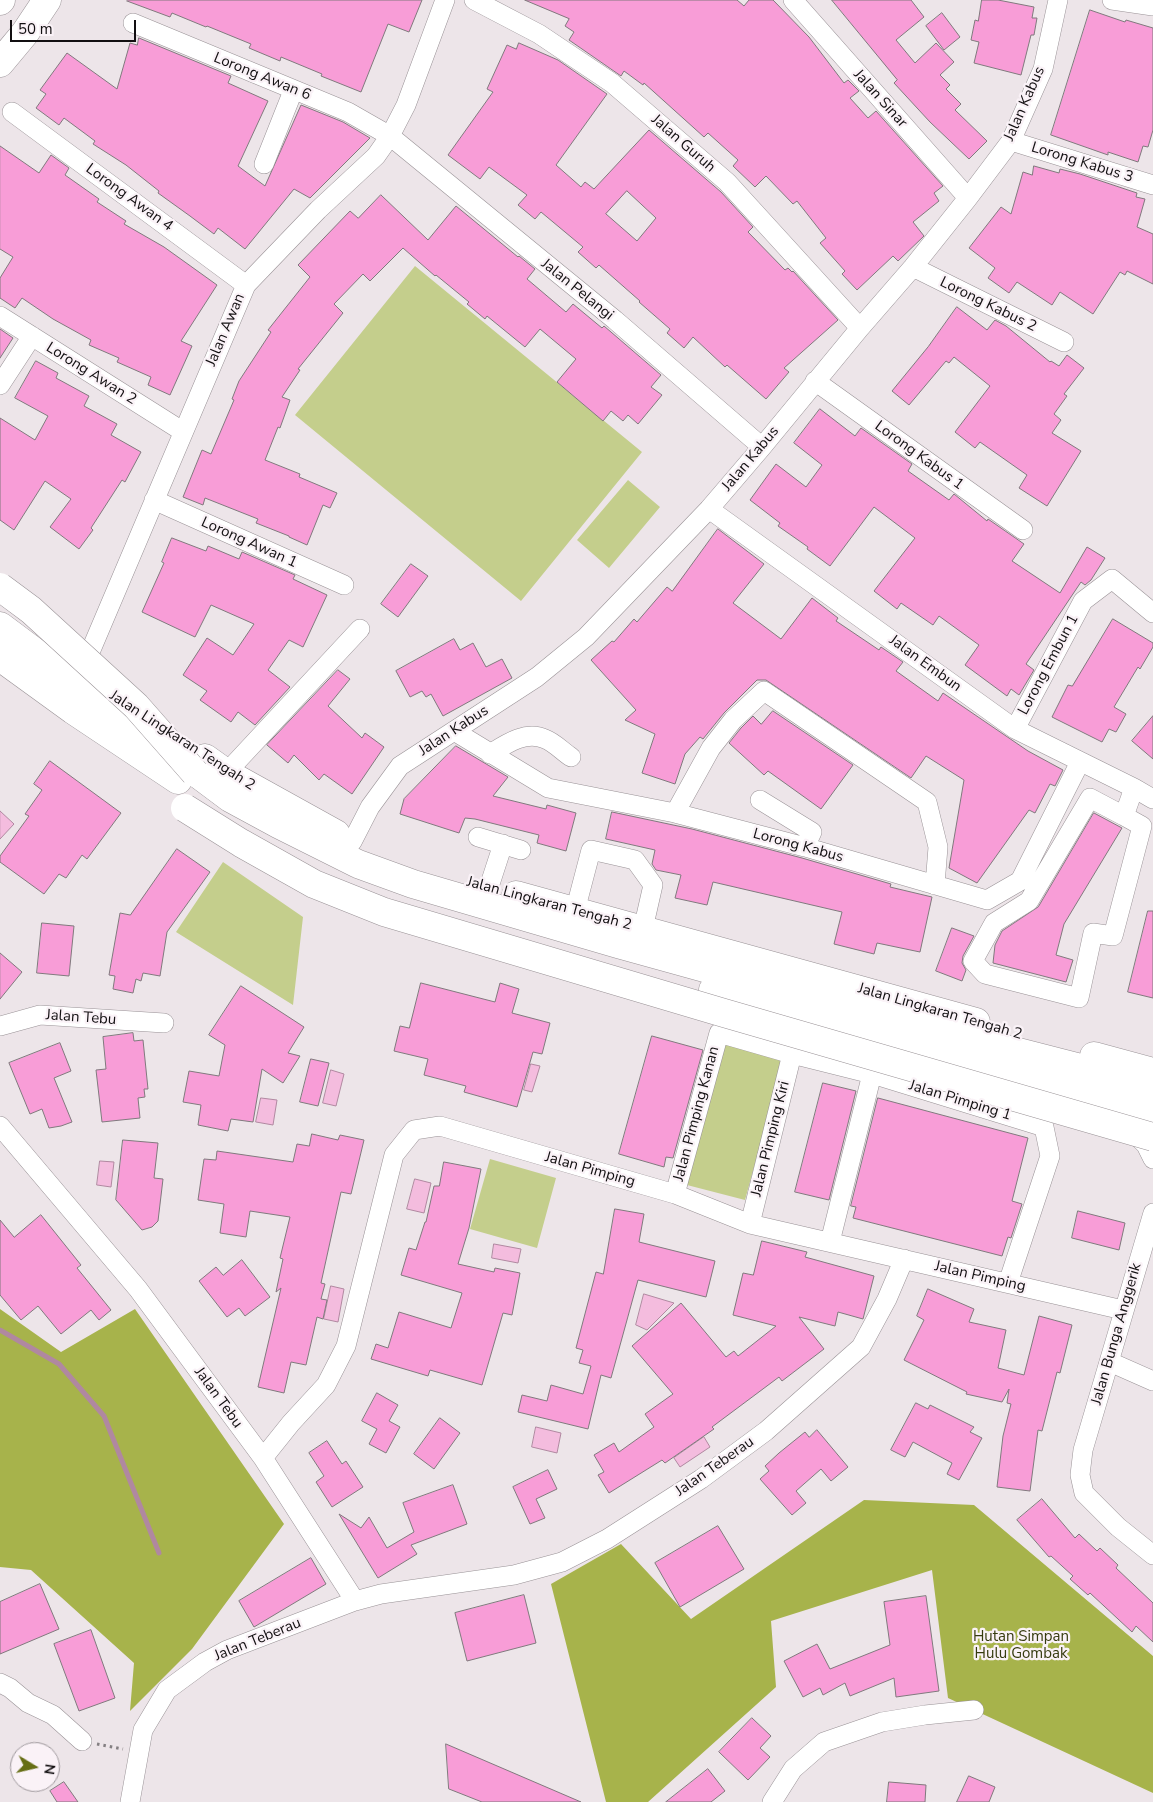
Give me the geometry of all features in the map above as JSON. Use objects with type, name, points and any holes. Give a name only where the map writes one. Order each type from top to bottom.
[{"type":"highway","points":[[0,45],[23,0]]},
{"type":"highway","points":[[0,62],[24,33],[47,0]]},
{"type":"highway","points":[[0,587],[31,610],[136,706],[195,773]]},
{"type":"highway","name":"Jalan Lingkaran Tengah 2","points":[[0,615],[81,674],[226,773],[352,842],[432,871],[1153,1072]]},
{"type":"highway","points":[[0,626],[230,798],[358,864],[413,884],[618,944],[859,1011],[1077,1067],[1153,1094]]},
{"type":"highway","points":[[0,657],[73,710],[224,811],[339,873],[424,904],[793,1014],[1098,1096],[1153,1115]]},
{"type":"highway","points":[[0,666],[106,744],[185,808],[241,843],[314,884],[384,912],[1153,1137]]},
{"type":"street","name":"Jalan Awan","points":[[81,674],[182,431],[246,285],[318,210],[376,156],[390,136],[406,105],[444,0]]},
{"type":"street","name":"Jalan Guruh","points":[[474,0],[540,34],[612,84],[727,182],[860,328]]},
{"type":"street","name":"Jalan Sinar","points":[[793,0],[968,198]]},
{"type":"street","name":"Jalan Kabus","points":[[352,842],[370,807],[400,766],[537,676],[586,638],[709,509],[913,267],[1011,141],[1043,69],[1058,0]]},
{"type":"street","points":[[1112,0],[1153,6]]},
{"type":"street","name":"Lorong Awan 6","points":[[133,23],[293,91],[348,112],[390,136]]},
{"type":"street","points":[[264,164],[293,91]]},
{"type":"street","name":"Lorong Awan 4","points":[[12,112],[246,285]]},
{"type":"street","name":"Jalan Pelangi","points":[[390,136],[615,320],[762,447]]},
{"type":"street","name":"Lorong Kabus 3","points":[[1011,141],[1153,184]]},
{"type":"street","name":"Lorong Kabus 2","points":[[913,267],[1064,342]]},
{"type":"street","name":"Lorong Awan 2","points":[[0,316],[182,431]]},
{"type":"street","points":[[0,385],[32,336]]},
{"type":"street","name":"Lorong Kabus 1","points":[[816,381],[1023,530]]},
{"type":"street","name":"Lorong Awan 1","points":[[154,500],[344,585]]},
{"type":"street","name":"Jalan Embun","points":[[709,509],[1015,729],[1134,788],[1153,800]]},
{"type":"street","name":"Lorong Embun 1","points":[[1015,729],[1083,601],[1112,579],[1153,613]]},
{"type":"street","points":[[226,773],[360,629]]},
{"type":"street","points":[[675,813],[711,748],[733,720],[764,691],[927,802],[938,847],[935,885]]},
{"type":"street","name":"Lorong Kabus","points":[[454,731],[548,788],[675,813],[987,900],[1020,881],[1080,762]]},
{"type":"street","points":[[490,754],[515,739],[532,736],[545,738],[571,757]]},
{"type":"street","points":[[1124,816],[1134,788]]},
{"type":"street","points":[[1090,798],[1124,816],[1142,826],[1113,936],[1093,933],[1080,998],[985,974],[973,961],[994,923],[1029,901],[1090,798]]},
{"type":"street","points":[[760,800],[812,832],[805,848]]},
{"type":"street","points":[[478,837],[521,850]]},
{"type":"street","points":[[489,887],[503,844]]},
{"type":"street","points":[[575,911],[592,850],[635,860],[653,885],[643,930]]},
{"type":"street","name":"Jalan Tebu","points":[[0,1026],[40,1015],[164,1023]]},
{"type":"street","name":"Jalan Pimping 1","points":[[719,1033],[872,1074],[1044,1127],[1050,1156],[1008,1283]]},
{"type":"street","name":"Jalan Pimping Kanan","points":[[675,1194],[719,1033]]},
{"type":"street","name":"Jalan Pimping Kiri","points":[[750,1224],[792,1054]]},
{"type":"street","points":[[830,1242],[872,1074]]},
{"type":"street","points":[[1098,1096],[1146,1145],[1153,1159]]},
{"type":"street","name":"Jalan Tebu","points":[[0,1126],[138,1289],[263,1458],[355,1601]]},
{"type":"street","name":"Jalan Pimping","points":[[263,1458],[291,1423],[326,1385],[346,1346],[394,1155],[414,1130],[440,1126],[675,1194],[750,1224],[1123,1310]]},
{"type":"street","name":"Jalan Bunga Anggerik","points":[[1153,1215],[1123,1310],[1110,1362],[1083,1450],[1080,1475],[1084,1494],[1118,1527],[1153,1555]]},
{"type":"street","name":"Jalan Teberau","points":[[130,1802],[143,1730],[167,1690],[205,1662],[227,1650],[355,1601],[381,1594],[514,1574],[562,1562],[607,1539],[701,1479],[766,1431],[861,1347],[887,1299],[904,1259]]},
{"type":"street","points":[[1110,1362],[1153,1381]]},
{"type":"street","points":[[0,1683],[10,1688],[28,1703],[53,1715],[82,1741]]},
{"type":"street","points":[[772,1802],[793,1769],[824,1742],[882,1722],[974,1710]]},
{"type":"path","points":[[82,1741],[139,1752]]},
{"type":"green space","points":[[415,266],[642,452],[521,601],[295,415]]},
{"type":"green space","points":[[628,480],[660,507],[609,568],[577,540]]},
{"type":"green space","points":[[223,862],[303,917],[293,1005],[176,932]]},
{"type":"green space","points":[[726,1042],[784,1058],[745,1200],[687,1185]]},
{"type":"green space","points":[[490,1159],[556,1178],[537,1248],[470,1229]]},
{"type":"green space","points":[[0,1309],[61,1352],[135,1309],[284,1524],[192,1649],[130,1711],[134,1663],[31,1570],[0,1567]]},
{"type":"green space","name":"Hutan Simpan Hulu Gombak","points":[[864,1500],[974,1505],[1153,1656],[1153,1793],[948,1698],[932,1570],[771,1621],[776,1687],[648,1802],[606,1802],[551,1584],[621,1544],[691,1619]]},
{"type":"shaded area","points":[[0,811],[14,824],[0,839]]},
{"type":"shaded area","points":[[531,1064],[540,1066],[532,1092],[524,1090]]},
{"type":"shaded area","points":[[331,1070],[344,1074],[336,1106],[323,1103]]},
{"type":"shaded area","points":[[261,1098],[277,1100],[273,1125],[256,1122]]},
{"type":"shaded area","points":[[100,1161],[114,1162],[111,1187],[97,1185]]},
{"type":"shaded area","points":[[415,1179],[431,1183],[424,1213],[407,1209]]},
{"type":"shaded area","points":[[494,1244],[521,1249],[518,1263],[492,1258]]},
{"type":"shaded area","points":[[331,1286],[344,1289],[338,1322],[324,1319]]},
{"type":"shaded area","points":[[644,1294],[674,1303],[647,1330],[636,1325]]},
{"type":"shaded area","points":[[536,1427],[561,1433],[557,1453],[532,1447]]},
{"type":"shaded area","points":[[704,1437],[710,1447],[680,1467],[674,1458]]},
{"type":"building","points":[[128,0],[422,0],[409,32],[388,24],[361,92],[281,57],[280,61],[249,48],[251,44],[207,26],[172,13],[170,17]]},
{"type":"building","points":[[525,0],[737,0],[744,6],[749,0],[773,0],[809,37],[844,83],[848,80],[859,91],[850,98],[868,118],[876,111],[943,186],[934,193],[939,201],[913,222],[924,236],[898,261],[893,256],[857,290],[842,274],[845,271],[820,243],[826,238],[797,201],[793,204],[766,176],[755,187],[733,166],[738,160],[708,133],[704,137],[644,83],[643,85],[624,71],[621,76],[569,40],[574,32],[565,26],[569,19]]},
{"type":"building","points":[[832,0],[911,0],[924,17],[896,40],[915,63],[936,43],[954,62],[940,75],[950,85],[946,89],[961,104],[955,110],[987,141],[969,159],[930,122],[894,83],[897,80]]},
{"type":"building","points":[[982,0],[998,0],[1034,7],[1032,18],[1037,18],[1034,35],[1031,35],[1021,75],[974,63],[979,42],[971,40],[975,20],[978,21]]},
{"type":"building","points":[[1090,10],[1125,22],[1126,20],[1153,28],[1153,130],[1148,147],[1143,146],[1138,162],[1108,152],[1108,155],[1051,135]]},
{"type":"building","points":[[942,13],[960,37],[944,50],[926,26]]},
{"type":"building","points":[[139,38],[231,76],[228,83],[268,101],[238,166],[265,186],[301,105],[343,122],[370,138],[310,198],[294,189],[245,249],[218,228],[214,234],[158,193],[159,191],[126,165],[93,144],[95,141],[64,118],[59,125],[36,108],[46,94],[40,90],[67,53],[117,89],[130,43],[137,45]]},
{"type":"building","points":[[519,43],[558,60],[607,94],[556,165],[581,187],[585,182],[594,189],[649,130],[721,192],[753,227],[748,232],[785,270],[788,268],[793,271],[838,320],[784,368],[789,372],[766,399],[727,365],[725,367],[693,337],[684,348],[667,333],[670,329],[640,301],[599,265],[596,268],[578,252],[583,247],[541,212],[535,219],[518,205],[527,195],[489,167],[480,179],[448,155],[493,92],[487,89],[507,45],[516,49]],"holes":[[[627,191],[656,218],[637,241],[606,214]]]},
{"type":"building","points":[[0,146],[39,173],[51,155],[69,168],[65,175],[99,199],[97,202],[126,221],[124,224],[164,247],[217,285],[181,341],[192,346],[170,395],[148,385],[151,377],[117,362],[119,358],[89,345],[91,340],[53,319],[22,298],[15,308],[0,298],[0,278],[13,257],[0,249]]},
{"type":"building","points":[[1034,166],[1059,173],[1060,169],[1080,174],[1137,193],[1136,197],[1145,199],[1137,227],[1153,234],[1153,284],[1127,271],[1125,275],[1120,272],[1093,314],[1060,292],[1052,305],[1017,282],[1009,293],[988,278],[995,268],[969,248],[1001,207],[1011,214],[1023,172],[1032,175]]},
{"type":"building","points":[[381,195],[428,240],[456,206],[535,269],[527,279],[566,312],[573,304],[602,328],[604,326],[661,375],[651,387],[662,395],[638,424],[628,415],[623,421],[611,411],[603,421],[557,382],[576,359],[540,329],[525,347],[487,316],[485,319],[467,304],[469,302],[403,248],[370,281],[363,274],[334,304],[343,313],[298,369],[300,370],[282,397],[290,400],[280,428],[278,427],[265,460],[300,474],[299,477],[337,493],[330,508],[323,505],[307,545],[256,523],[258,519],[205,498],[203,505],[183,497],[202,450],[211,454],[234,400],[232,399],[239,381],[271,332],[268,330],[310,277],[298,265],[350,211],[358,218]]},
{"type":"building","points":[[957,307],[987,330],[995,320],[1006,326],[1050,362],[1059,366],[1067,355],[1084,368],[1064,394],[1067,396],[1054,414],[1061,420],[1052,433],[1081,451],[1047,506],[1019,488],[1027,475],[980,442],[975,448],[955,432],[990,386],[954,357],[949,363],[946,361],[909,405],[892,391],[928,347]]},
{"type":"building","points":[[0,329],[13,338],[0,358]]},
{"type":"building","points":[[36,361],[58,373],[56,378],[89,396],[84,406],[117,424],[111,435],[141,452],[125,482],[122,480],[91,528],[93,530],[79,549],[50,527],[71,499],[45,481],[14,530],[0,520],[0,418],[35,440],[48,416],[15,398]]},
{"type":"building","points":[[820,409],[855,436],[861,428],[912,464],[908,471],[949,500],[954,494],[987,521],[988,519],[1024,544],[1012,561],[1060,593],[1087,547],[1105,558],[1091,580],[1085,585],[1081,582],[1026,664],[1034,670],[1019,695],[1011,689],[1007,696],[965,665],[979,645],[939,616],[933,625],[901,603],[897,609],[874,591],[915,538],[874,507],[830,566],[807,549],[808,547],[778,526],[780,523],[750,500],[776,464],[806,487],[822,465],[794,443]]},
{"type":"building","points":[[718,529],[764,564],[733,603],[781,639],[812,598],[838,618],[836,621],[879,650],[881,647],[903,662],[896,671],[938,701],[943,693],[1028,751],[1063,770],[1055,786],[1050,784],[1035,813],[1029,810],[977,883],[949,868],[964,780],[926,756],[911,778],[766,680],[757,680],[724,713],[703,739],[700,737],[685,754],[675,784],[642,773],[655,734],[625,720],[636,710],[591,660],[612,641],[614,642],[634,619],[637,622],[667,587],[672,591]]},
{"type":"building","points":[[172,538],[206,551],[208,546],[239,559],[242,552],[295,575],[293,579],[327,595],[303,647],[289,640],[268,670],[290,687],[255,725],[238,712],[231,722],[200,700],[207,691],[183,675],[207,638],[233,655],[254,624],[211,605],[195,637],[142,612],[164,563],[162,562]]},
{"type":"building","points":[[411,564],[428,576],[398,617],[381,604]]},
{"type":"building","points":[[1113,619],[1153,643],[1153,647],[1140,669],[1138,667],[1114,707],[1126,714],[1116,732],[1109,729],[1102,742],[1052,717],[1068,685],[1072,686]]},
{"type":"building","points":[[454,639],[460,650],[473,643],[486,667],[502,659],[512,678],[443,716],[431,694],[426,697],[422,691],[410,697],[396,671]]},
{"type":"building","points":[[338,670],[350,679],[328,706],[362,738],[365,733],[384,747],[352,794],[324,774],[319,780],[294,755],[288,763],[267,745]]},
{"type":"building","points":[[773,711],[853,765],[821,809],[768,771],[764,775],[729,743],[753,716],[761,724]]},
{"type":"building","points":[[1153,716],[1153,759],[1132,741]]},
{"type":"building","points":[[456,746],[508,777],[493,796],[546,809],[547,805],[576,813],[566,851],[537,843],[539,835],[475,819],[465,818],[459,833],[400,814],[404,799]]},
{"type":"building","points":[[50,761],[121,813],[87,859],[82,855],[66,878],[59,874],[44,894],[0,862],[0,856],[29,816],[25,814],[42,790],[34,784]]},
{"type":"building","points":[[612,812],[692,829],[802,858],[891,884],[890,887],[932,897],[920,952],[877,943],[874,954],[834,944],[842,912],[713,882],[707,905],[675,898],[681,875],[656,870],[652,864],[655,850],[606,839]]},
{"type":"building","points":[[1094,813],[1122,828],[1064,924],[1056,955],[1073,960],[1066,982],[993,963],[995,945],[1002,931],[1038,907]]},
{"type":"building","points":[[177,849],[210,872],[167,932],[160,976],[143,973],[141,981],[136,979],[133,993],[113,989],[115,976],[109,975],[120,913],[130,915]]},
{"type":"building","points":[[1148,911],[1153,911],[1153,998],[1128,992]]},
{"type":"building","points":[[42,923],[74,926],[69,976],[37,973]]},
{"type":"building","points":[[952,928],[974,936],[963,956],[962,963],[966,970],[962,981],[936,971]]},
{"type":"building","points":[[0,953],[22,972],[0,999]]},
{"type":"building","points":[[421,983],[495,1002],[500,983],[519,989],[512,1013],[550,1023],[542,1054],[533,1052],[517,1107],[464,1092],[466,1086],[424,1075],[428,1059],[394,1051],[400,1026],[409,1028]]},
{"type":"building","points":[[241,986],[304,1027],[288,1053],[300,1056],[283,1083],[262,1069],[253,1122],[231,1119],[228,1131],[198,1125],[201,1105],[183,1102],[189,1071],[219,1076],[225,1045],[209,1035]]},
{"type":"building","points":[[133,1033],[134,1041],[143,1040],[148,1089],[144,1089],[145,1097],[138,1098],[140,1118],[102,1122],[96,1070],[106,1069],[103,1037]]},
{"type":"building","points":[[652,1036],[703,1050],[673,1158],[666,1157],[664,1167],[619,1154]]},
{"type":"building","points":[[60,1043],[71,1071],[54,1078],[72,1122],[49,1128],[42,1109],[30,1114],[9,1063]]},
{"type":"building","points":[[311,1059],[329,1063],[318,1106],[300,1102]]},
{"type":"building","points":[[823,1083],[856,1091],[829,1200],[795,1192]]},
{"type":"building","points":[[878,1098],[1028,1138],[1012,1201],[1022,1204],[1011,1238],[1008,1237],[1002,1256],[853,1218],[856,1207],[851,1206]]},
{"type":"building","points":[[312,1134],[338,1140],[340,1135],[364,1140],[351,1194],[341,1192],[321,1283],[325,1284],[321,1299],[327,1300],[323,1319],[317,1317],[306,1365],[291,1362],[284,1393],[258,1387],[281,1288],[276,1292],[283,1259],[280,1258],[290,1217],[250,1211],[246,1237],[220,1233],[224,1204],[198,1200],[204,1159],[216,1160],[217,1151],[293,1162],[297,1144],[309,1146]]},
{"type":"building","points":[[123,1140],[158,1143],[154,1178],[163,1179],[158,1221],[152,1227],[142,1230],[116,1200]]},
{"type":"building","points":[[444,1162],[481,1169],[469,1228],[458,1264],[494,1272],[495,1268],[520,1273],[512,1315],[503,1313],[482,1385],[430,1370],[428,1376],[371,1359],[376,1344],[388,1348],[399,1312],[451,1328],[462,1293],[401,1275],[409,1248],[416,1250],[426,1222],[434,1186],[439,1186]]},
{"type":"building","points":[[615,1209],[644,1214],[639,1242],[715,1261],[706,1297],[638,1280],[611,1378],[601,1375],[588,1429],[518,1412],[522,1395],[547,1401],[551,1385],[583,1394],[591,1366],[579,1363],[583,1350],[576,1348],[596,1272],[603,1274]]},
{"type":"building","points":[[1078,1211],[1125,1223],[1119,1250],[1072,1238]]},
{"type":"building","points":[[41,1215],[81,1265],[77,1268],[111,1310],[99,1320],[91,1310],[61,1334],[38,1306],[21,1320],[0,1295],[0,1220],[14,1237]]},
{"type":"building","points":[[762,1241],[807,1252],[805,1257],[874,1276],[863,1319],[838,1312],[835,1326],[799,1317],[824,1349],[782,1381],[779,1377],[712,1427],[714,1429],[665,1463],[662,1460],[609,1493],[598,1475],[604,1472],[594,1455],[614,1443],[619,1452],[654,1427],[645,1414],[673,1394],[632,1346],[681,1303],[726,1357],[734,1351],[738,1356],[776,1326],[733,1315],[743,1273],[753,1275]]},
{"type":"building","points":[[242,1260],[270,1297],[245,1316],[239,1308],[227,1317],[199,1281],[216,1267],[223,1275]]},
{"type":"building","points":[[928,1289],[974,1309],[969,1322],[1006,1330],[998,1368],[1024,1375],[1039,1316],[1072,1325],[1060,1373],[1057,1372],[1042,1431],[1038,1430],[1030,1491],[997,1487],[1003,1436],[1011,1404],[1007,1403],[1009,1389],[1002,1402],[966,1394],[967,1392],[904,1360],[924,1320],[917,1316]]},
{"type":"building","points":[[377,1393],[398,1405],[389,1421],[400,1427],[386,1453],[369,1444],[377,1429],[362,1421]]},
{"type":"building","points":[[916,1403],[928,1409],[930,1405],[974,1427],[970,1432],[982,1438],[959,1480],[947,1474],[952,1463],[913,1442],[905,1457],[891,1450]]},
{"type":"building","points":[[440,1418],[460,1433],[434,1469],[414,1454]]},
{"type":"building","points":[[817,1430],[848,1467],[831,1481],[821,1469],[796,1491],[806,1503],[792,1515],[760,1479],[769,1471],[765,1466],[779,1453],[805,1432],[809,1437]]},
{"type":"building","points":[[327,1441],[342,1464],[346,1461],[363,1487],[332,1507],[316,1482],[324,1476],[309,1453]]},
{"type":"building","points":[[548,1470],[557,1489],[536,1499],[545,1518],[530,1524],[513,1487]]},
{"type":"building","points":[[453,1485],[467,1524],[411,1545],[417,1554],[378,1578],[339,1514],[361,1528],[369,1517],[387,1548],[414,1532],[403,1503]]},
{"type":"building","points":[[1042,1499],[1075,1538],[1079,1534],[1097,1551],[1100,1548],[1118,1565],[1116,1568],[1153,1603],[1153,1642],[1136,1626],[1132,1632],[1090,1593],[1088,1595],[1070,1579],[1073,1576],[1051,1556],[1049,1557],[1017,1520]]},
{"type":"building","points":[[718,1526],[744,1569],[680,1607],[655,1563]]},
{"type":"building","points":[[311,1558],[326,1584],[254,1627],[239,1601]]},
{"type":"building","points":[[40,1584],[59,1629],[0,1654],[0,1602]]},
{"type":"building","points":[[524,1595],[536,1643],[467,1661],[455,1613]]},
{"type":"building","points":[[926,1596],[939,1691],[896,1697],[894,1678],[850,1696],[845,1683],[823,1695],[820,1688],[803,1697],[784,1661],[817,1644],[830,1669],[890,1645],[884,1602]]},
{"type":"building","points":[[91,1630],[115,1698],[79,1711],[54,1644]]},
{"type":"building","points":[[752,1718],[771,1736],[760,1748],[770,1757],[748,1780],[719,1752]]},
{"type":"building","points":[[446,1744],[581,1802],[482,1802],[449,1789]]},
{"type":"building","points":[[708,1769],[725,1791],[711,1802],[666,1802]]},
{"type":"building","points":[[969,1776],[995,1787],[989,1802],[957,1802]]},
{"type":"building","points":[[64,1782],[78,1802],[57,1802],[51,1792],[60,1792],[60,1785]]},
{"type":"building","points":[[889,1782],[926,1785],[925,1802],[887,1802]]},
{"type":"waterway","points":[[0,1330],[59,1364],[104,1416],[159,1553]]}]
